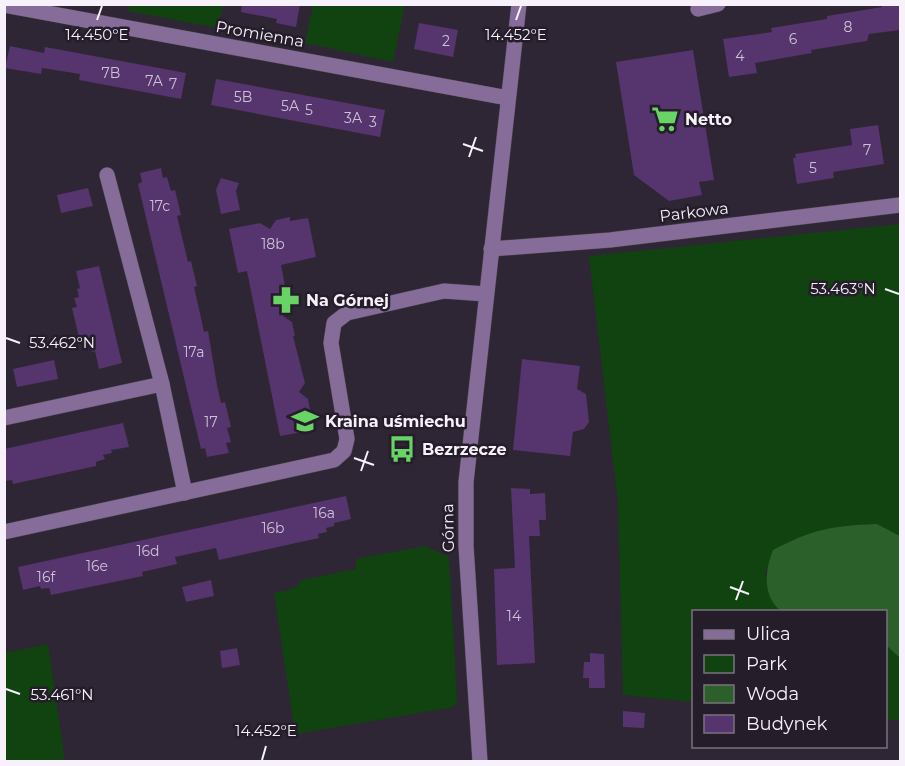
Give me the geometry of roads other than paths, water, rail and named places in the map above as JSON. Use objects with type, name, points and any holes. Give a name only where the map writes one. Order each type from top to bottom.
[{"type":"street","name":"Górna","points":[[480,762],[465,509],[468,448],[519,4]]},
{"type":"street","points":[[698,9],[718,4]]},
{"type":"street","name":"Promienna","points":[[4,5],[508,98]]},
{"type":"street","points":[[106,175],[162,384],[185,493]]},
{"type":"street","name":"Parkowa","points":[[491,249],[610,240],[900,206]]},
{"type":"street","points":[[4,531],[324,463],[342,454],[347,442],[331,333],[336,320],[343,315],[444,291],[486,294]]},
{"type":"street","points":[[4,418],[162,384]]},
{"type":"water","points":[[877,524],[900,536],[900,658],[887,646],[887,610],[780,610],[771,598],[767,574],[773,550],[812,533],[847,526]]},
{"type":"place","name":"Netto","points":[[665,119]]},
{"type":"place","name":"Na Górnej","points":[[286,300]]},
{"type":"place","name":"Kraina uśmiechu","points":[[305,421]]},
{"type":"place","name":"Bezrzecze","points":[[402,449]]}]
